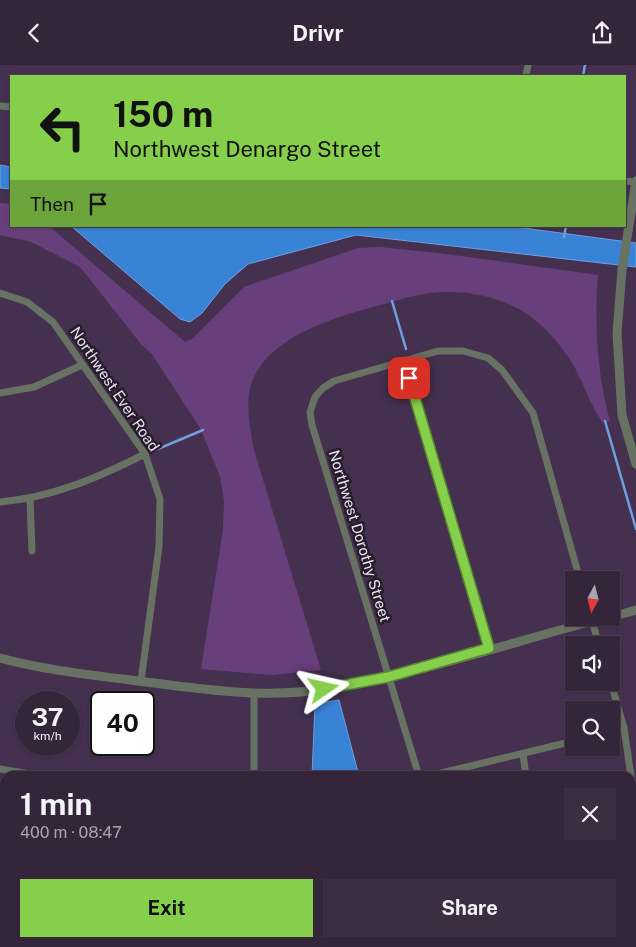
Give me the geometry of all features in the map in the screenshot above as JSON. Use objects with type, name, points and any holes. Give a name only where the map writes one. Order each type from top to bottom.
[{"type":"street","points":[[636,182],[622,270],[616,333],[622,415],[636,464]]},
{"type":"street","name":"Northwest Ever Road","points":[[0,293],[27,302],[53,322],[145,454],[154,477],[160,499],[159,547],[141,681]]},
{"type":"street","name":"Northwest Dorothy Street","points":[[417,771],[312,425],[310,412],[317,394],[328,384],[438,351],[463,351],[488,358],[502,370],[533,413],[577,571]]},
{"type":"street","points":[[404,360],[489,648]]},
{"type":"street","points":[[0,393],[34,387],[82,365]]},
{"type":"street","points":[[0,502],[30,499],[90,481],[145,454]]},
{"type":"street","points":[[30,499],[32,551]]},
{"type":"street","points":[[620,614],[636,610]]},
{"type":"street","points":[[0,658],[44,669],[254,694],[324,689],[388,677],[567,626]]},
{"type":"street","points":[[613,691],[624,729],[630,771]]},
{"type":"street","points":[[254,694],[254,771]]},
{"type":"street","points":[[620,730],[624,729]]},
{"type":"street","points":[[450,771],[565,743]]},
{"type":"street","points":[[523,754],[525,771]]},
{"type":"shaded area","points":[[0,203],[10,204],[10,227],[50,227],[185,342],[192,339],[244,287],[358,248],[380,247],[446,254],[598,275],[596,312],[599,367],[610,421],[603,423],[594,409],[574,366],[550,334],[519,309],[486,296],[450,292],[416,295],[330,320],[294,337],[278,347],[265,360],[255,375],[249,393],[248,412],[254,450],[321,670],[272,675],[201,669],[223,530],[224,501],[220,476],[200,428],[152,354],[141,344],[80,267],[31,242],[0,235]]},
{"type":"water","points":[[0,165],[10,167],[10,189],[0,188]]},
{"type":"water","points":[[72,227],[516,227],[636,243],[636,267],[356,235],[248,264],[225,284],[202,313],[190,322],[180,319]]},
{"type":"water","points":[[339,700],[358,771],[312,771],[315,704]]},
{"type":"waterway","points":[[583,75],[585,65]]},
{"type":"waterway","points":[[564,237],[566,227]]},
{"type":"waterway","points":[[392,301],[406,349]]},
{"type":"waterway","points":[[605,421],[636,529]]},
{"type":"waterway","points":[[153,451],[203,430]]},
{"type":"route","points":[[324,689],[388,677],[489,648],[409,378]]}]
